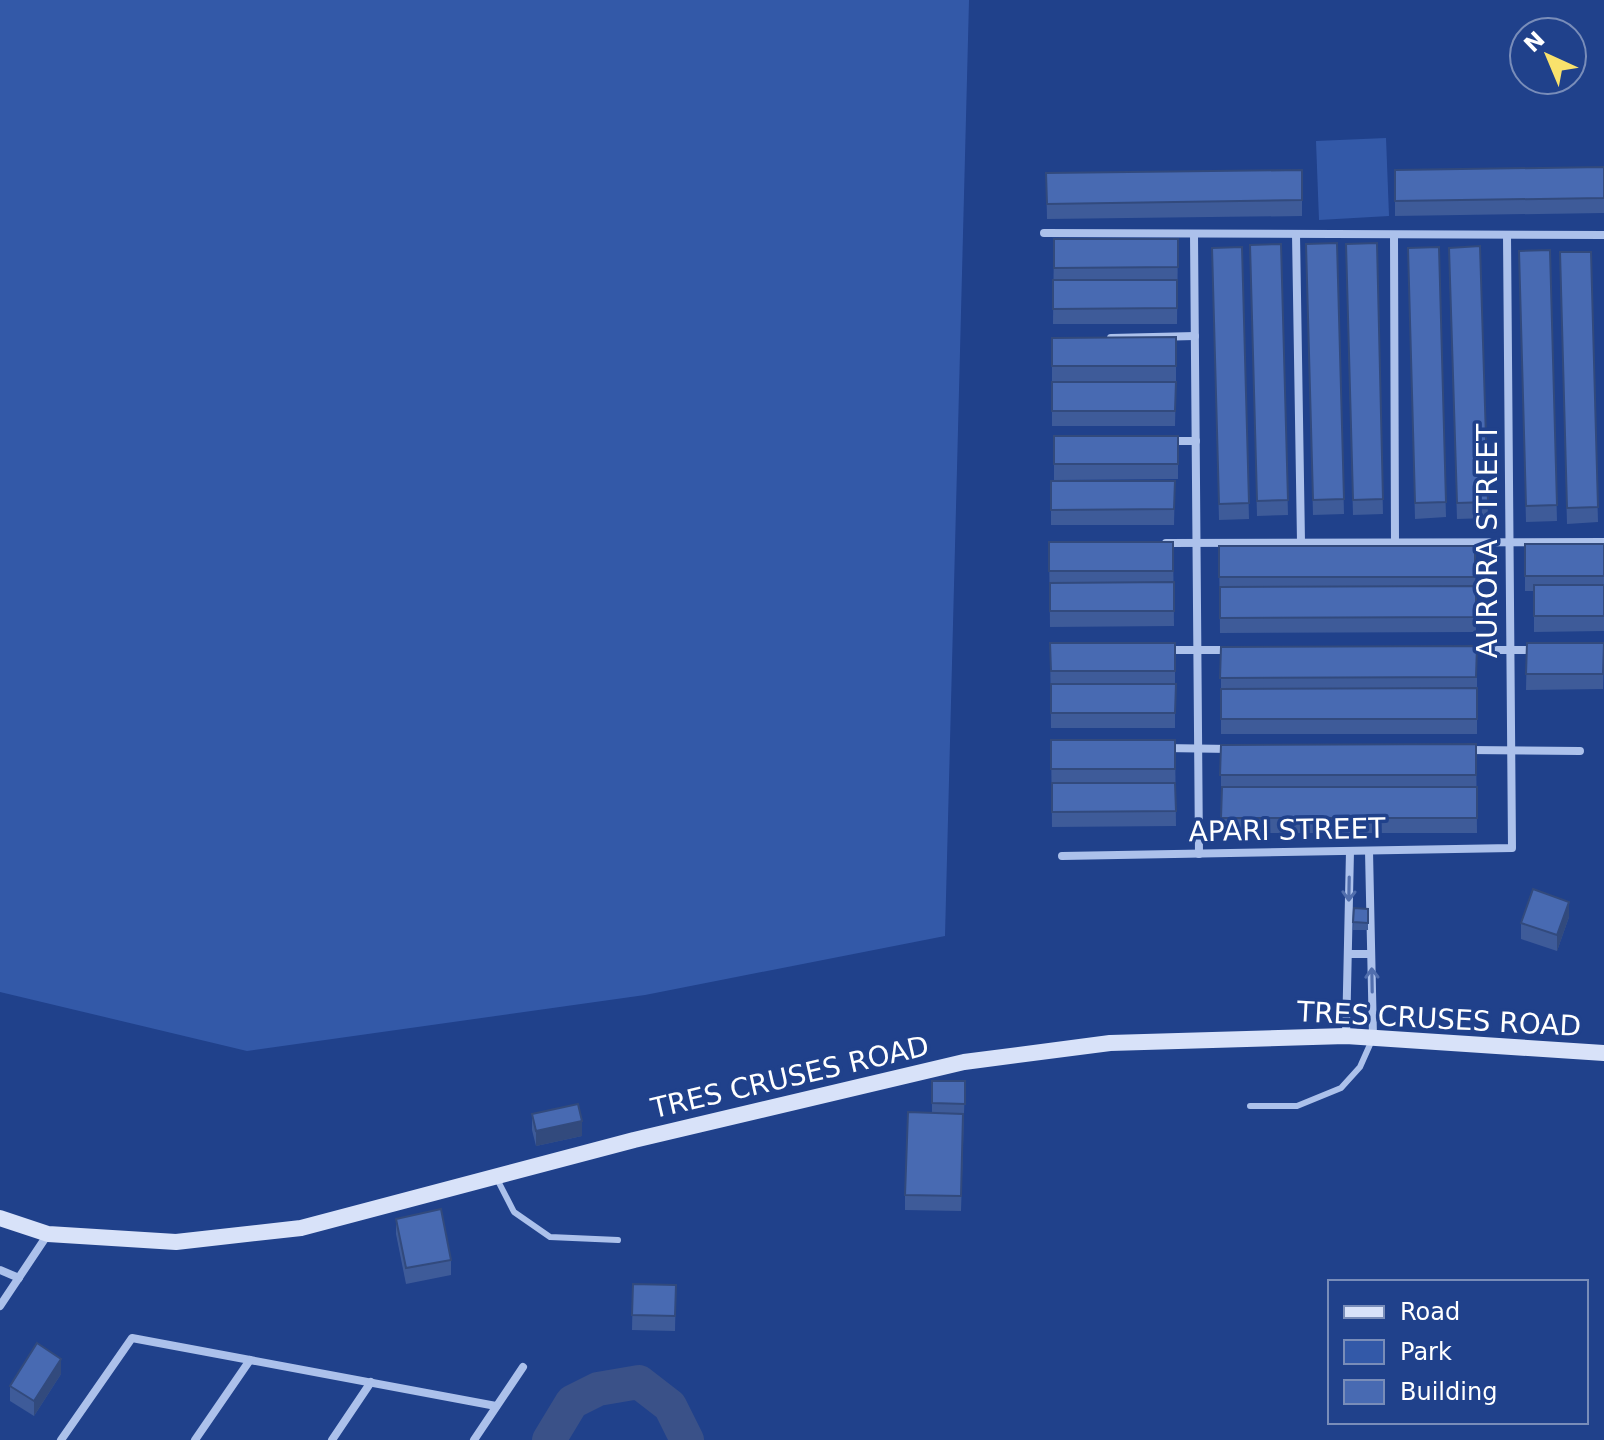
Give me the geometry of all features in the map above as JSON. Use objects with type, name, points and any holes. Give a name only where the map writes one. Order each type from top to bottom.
[{"type":"main road","name":"TRES CRUSES ROAD","points":[[0,1218],[48,1234],[176,1242],[301,1228],[634,1140],[964,1062],[1110,1043],[1346,1036],[1604,1053]]},
{"type":"street","points":[[1044,233],[1604,235]]},
{"type":"street","points":[[1194,234],[1199,854]]},
{"type":"street","points":[[1296,234],[1301,542]]},
{"type":"street","points":[[1394,235],[1395,543]]},
{"type":"street","name":"AURORA STREET","points":[[1507,235],[1512,848]]},
{"type":"street","points":[[1096,338],[1195,336]]},
{"type":"street","points":[[1151,440],[1196,441]]},
{"type":"street","points":[[1150,543],[1604,542]]},
{"type":"street","points":[[1152,650],[1245,650]]},
{"type":"street","points":[[1463,650],[1541,650]]},
{"type":"street","points":[[1152,748],[1245,749]]},
{"type":"street","points":[[1464,750],[1580,751]]},
{"type":"street","name":"APARI STREET","points":[[1062,856],[1512,848]]},
{"type":"street","points":[[1346,1036],[1350,851]]},
{"type":"street","points":[[1369,851],[1373,1037]]},
{"type":"street","points":[[1348,954],[1371,954]]},
{"type":"street","points":[[0,1306],[48,1234]]},
{"type":"street","points":[[0,1270],[19,1278]]},
{"type":"street","points":[[61,1440],[132,1338],[496,1406]]},
{"type":"street","points":[[195,1440],[250,1360]]},
{"type":"street","points":[[474,1440],[523,1367]]},
{"type":"street","points":[[332,1440],[371,1382]]},
{"type":"lane","points":[[1250,1106],[1297,1106],[1341,1088],[1360,1067],[1373,1037]]},
{"type":"lane","points":[[496,1177],[514,1212],[550,1237],[618,1240]]},
{"type":"green space","points":[[0,0],[969,0],[945,936],[645,995],[247,1051],[0,992]]},
{"type":"green space","points":[[1386,138],[1389,216],[1319,220],[1316,141]]},
{"type":"building","points":[[1604,167],[1604,198],[1395,201],[1395,170]]},
{"type":"building","points":[[1302,170],[1302,200],[1047,204],[1046,173]]},
{"type":"building","points":[[1054,239],[1178,239],[1178,267],[1054,268]]},
{"type":"building","points":[[1337,243],[1344,499],[1313,500],[1306,244]]},
{"type":"building","points":[[1377,243],[1383,499],[1353,500],[1346,244]]},
{"type":"building","points":[[1281,244],[1288,500],[1257,501],[1250,245]]},
{"type":"building","points":[[1480,246],[1488,502],[1457,503],[1449,248]]},
{"type":"building","points":[[1242,247],[1249,503],[1219,504],[1212,248]]},
{"type":"building","points":[[1439,247],[1446,502],[1415,503],[1408,248]]},
{"type":"building","points":[[1550,250],[1557,505],[1526,506],[1519,251]]},
{"type":"building","points":[[1560,252],[1591,252],[1598,507],[1567,508]]},
{"type":"building","points":[[1053,280],[1177,280],[1177,308],[1053,309]]},
{"type":"building","points":[[1176,337],[1176,366],[1052,366],[1052,338]]},
{"type":"building","points":[[1052,382],[1176,382],[1175,411],[1052,411]]},
{"type":"building","points":[[1054,436],[1178,436],[1178,464],[1054,464]]},
{"type":"building","points":[[1051,481],[1175,481],[1174,509],[1051,510]]},
{"type":"building","points":[[1049,542],[1173,542],[1173,571],[1049,571]]},
{"type":"building","points":[[1525,544],[1604,544],[1604,576],[1525,576]]},
{"type":"building","points":[[1219,546],[1475,546],[1475,577],[1219,577]]},
{"type":"building","points":[[1174,582],[1174,611],[1050,611],[1050,583]]},
{"type":"building","points":[[1534,585],[1604,585],[1604,616],[1534,616]]},
{"type":"building","points":[[1476,586],[1476,617],[1220,618],[1220,587]]},
{"type":"building","points":[[1050,643],[1175,643],[1175,671],[1051,671]]},
{"type":"building","points":[[1527,643],[1604,643],[1603,674],[1526,674]]},
{"type":"building","points":[[1477,646],[1476,677],[1220,678],[1221,647]]},
{"type":"building","points":[[1051,684],[1176,684],[1175,713],[1051,713]]},
{"type":"building","points":[[1477,688],[1477,719],[1221,719],[1221,689]]},
{"type":"building","points":[[1051,740],[1175,740],[1175,769],[1051,769]]},
{"type":"building","points":[[1476,744],[1476,775],[1220,775],[1221,745]]},
{"type":"building","points":[[1052,783],[1175,783],[1176,811],[1052,812]]},
{"type":"building","points":[[1222,787],[1477,787],[1477,818],[1221,818]]},
{"type":"building","points":[[1533,889],[1569,902],[1557,935],[1521,923]]},
{"type":"building","points":[[1354,908],[1368,909],[1368,923],[1353,922]]},
{"type":"building","points":[[932,1081],[965,1081],[965,1104],[932,1103]]},
{"type":"building","points":[[578,1104],[582,1121],[536,1131],[532,1114]]},
{"type":"building","points":[[908,1112],[963,1114],[961,1196],[905,1195]]},
{"type":"building","points":[[441,1209],[451,1260],[406,1268],[396,1219]]},
{"type":"building","points":[[633,1284],[676,1285],[675,1316],[632,1315]]},
{"type":"building","points":[[37,1343],[61,1359],[34,1401],[10,1386]]},
{"type":"waterway","points":[[549,1440],[572,1402],[598,1389],[639,1382],[670,1406],[687,1440]]}]
